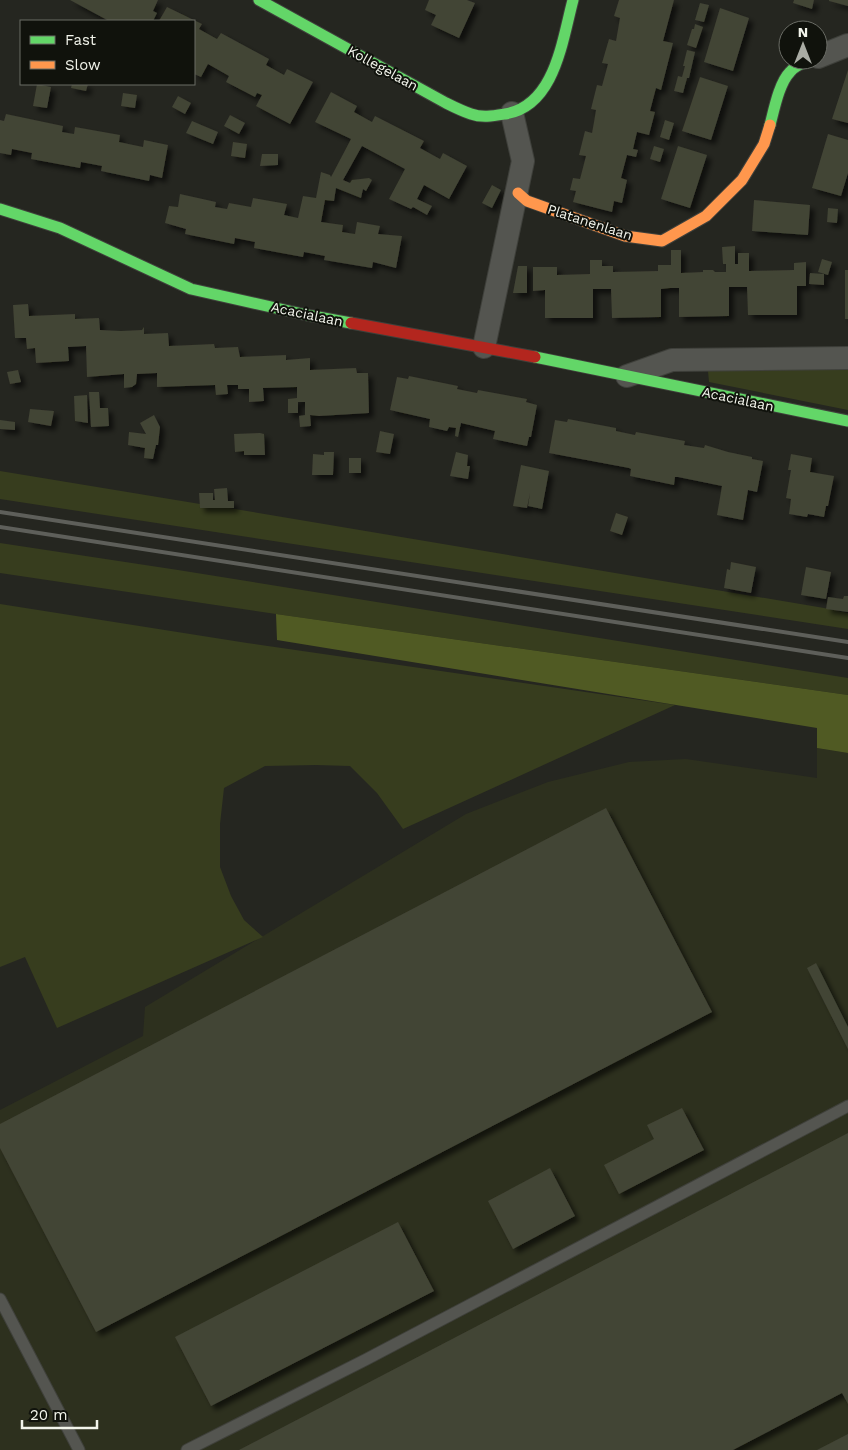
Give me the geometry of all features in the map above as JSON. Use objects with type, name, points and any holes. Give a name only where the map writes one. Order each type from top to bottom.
[{"type":"street","name":"Kollegelaan","points":[[259,0],[446,103],[471,114],[488,117],[512,113],[531,104],[545,87],[556,63],[573,0]]},
{"type":"street","points":[[828,53],[848,45]]},
{"type":"street","name":"Platanenlaan","points":[[518,193],[526,202],[625,236],[662,241],[706,216],[742,180],[764,144],[783,83],[792,70]]},
{"type":"street","points":[[484,347],[518,193],[523,161],[512,113]]},
{"type":"street","name":"Acacialaan","points":[[0,210],[60,228],[191,288],[307,316],[484,347],[848,421]]},
{"type":"street","points":[[627,376],[672,360],[848,358]]},
{"type":"lane","points":[[187,1450],[365,1360],[848,1106]]},
{"type":"lane","points":[[0,1299],[78,1450]]},
{"type":"shaded area","points":[[848,367],[848,410],[709,382],[708,371]]},
{"type":"shaded area","points":[[0,471],[200,504],[200,508],[229,508],[824,608],[848,613],[848,629],[0,499]]},
{"type":"shaded area","points":[[0,543],[848,678],[848,695],[0,573]]},
{"type":"shaded area","points":[[0,604],[247,643],[675,705],[403,829],[377,793],[350,766],[265,766],[224,788],[220,824],[220,867],[231,896],[244,920],[263,937],[57,1028],[25,957],[0,967]]},
{"type":"shaded area","points":[[817,748],[848,753],[848,1450],[0,1450],[0,1110],[143,1036],[145,1007],[466,814],[548,782],[629,762],[686,759],[817,778]]},
{"type":"green space","points":[[276,614],[848,695],[848,753],[817,748],[817,728],[277,640]]},
{"type":"building","points":[[70,0],[158,0],[153,11],[157,13],[154,20],[107,20]]},
{"type":"building","points":[[429,0],[467,0],[475,3],[459,38],[431,25],[436,15],[425,10]]},
{"type":"building","points":[[619,0],[674,0],[663,41],[673,43],[661,90],[656,88],[650,111],[655,112],[649,135],[637,132],[633,149],[638,150],[636,157],[627,155],[621,178],[627,180],[622,203],[614,201],[612,212],[573,202],[576,191],[570,190],[573,178],[580,179],[586,156],[579,155],[585,131],[592,133],[596,110],[591,109],[597,85],[602,86],[608,64],[602,63],[609,39],[616,41],[620,18],[614,16]]},
{"type":"building","points":[[794,0],[814,0],[812,9],[793,3]]},
{"type":"building","points":[[848,0],[848,6],[829,1]]},
{"type":"building","points":[[700,3],[709,5],[704,22],[695,20]]},
{"type":"building","points":[[167,7],[194,20],[160,20]]},
{"type":"building","points":[[720,8],[749,18],[733,71],[704,62]]},
{"type":"building","points":[[195,21],[202,24],[199,29],[217,39],[221,33],[269,59],[266,65],[284,75],[287,69],[313,82],[290,124],[256,106],[262,95],[257,93],[255,97],[226,82],[229,76],[208,64],[201,77],[195,74]]},
{"type":"building","points":[[695,24],[703,27],[696,48],[687,45]]},
{"type":"building","points":[[687,50],[695,52],[689,78],[687,78],[683,93],[674,91],[678,76],[682,77]]},
{"type":"building","points":[[848,70],[848,123],[832,119]]},
{"type":"building","points":[[700,77],[728,86],[711,140],[682,131]]},
{"type":"building","points":[[37,85],[51,87],[47,108],[33,106]]},
{"type":"building","points":[[72,85],[88,85],[86,91],[71,88]]},
{"type":"building","points":[[331,92],[357,106],[354,112],[372,122],[375,116],[424,141],[420,148],[440,159],[443,153],[467,166],[449,199],[424,185],[417,199],[432,206],[427,215],[413,207],[411,209],[389,199],[405,169],[362,146],[343,180],[350,183],[352,180],[369,178],[372,180],[366,191],[363,189],[361,198],[336,188],[334,201],[325,200],[321,222],[343,225],[342,232],[355,234],[357,222],[380,226],[378,234],[402,236],[396,268],[373,262],[372,268],[324,260],[325,256],[304,252],[303,257],[254,248],[255,242],[235,238],[234,244],[185,234],[186,229],[165,223],[169,206],[178,207],[180,194],[216,202],[215,207],[227,209],[229,203],[251,207],[253,198],[287,204],[284,215],[298,218],[303,196],[316,198],[321,172],[331,177],[351,139],[315,122]]},
{"type":"building","points":[[123,93],[137,95],[135,108],[121,106]]},
{"type":"building","points":[[178,96],[191,103],[185,114],[172,107]]},
{"type":"building","points":[[6,114],[63,126],[62,132],[74,134],[75,127],[120,135],[119,142],[143,147],[144,140],[168,145],[162,178],[150,175],[149,181],[101,171],[102,166],[81,162],[80,168],[31,159],[32,153],[12,149],[11,155],[0,153],[0,120],[4,121]]},
{"type":"building","points":[[230,115],[245,123],[239,134],[224,126]]},
{"type":"building","points":[[665,120],[674,123],[669,140],[660,137]]},
{"type":"building","points":[[192,121],[218,132],[213,144],[186,133]]},
{"type":"building","points":[[828,134],[848,140],[848,173],[841,196],[812,188]]},
{"type":"building","points":[[233,142],[247,144],[245,158],[231,156]]},
{"type":"building","points":[[654,146],[664,149],[660,162],[650,159]]},
{"type":"building","points":[[678,146],[707,155],[690,208],[661,199]]},
{"type":"building","points":[[262,154],[278,154],[278,165],[260,166]]},
{"type":"building","points":[[492,185],[501,190],[492,208],[482,203]]},
{"type":"building","points":[[754,200],[810,205],[808,235],[752,231]]},
{"type":"building","points":[[828,208],[838,209],[837,223],[827,222]]},
{"type":"building","points":[[735,246],[735,264],[738,264],[738,253],[749,253],[749,271],[794,270],[794,263],[806,262],[806,286],[797,286],[797,315],[748,315],[747,287],[729,287],[729,316],[679,317],[679,288],[670,288],[661,289],[661,317],[612,318],[611,289],[593,289],[593,318],[545,318],[545,290],[533,291],[533,267],[557,267],[557,275],[590,274],[590,260],[602,260],[602,266],[613,266],[613,272],[658,271],[658,265],[671,265],[671,250],[681,250],[681,273],[703,272],[703,270],[726,272],[726,264],[723,264],[722,247]]},
{"type":"building","points":[[822,259],[832,262],[828,275],[818,272]]},
{"type":"building","points":[[518,266],[527,266],[527,293],[513,293]]},
{"type":"building","points":[[845,270],[848,270],[848,319],[845,319]]},
{"type":"building","points":[[810,273],[824,274],[824,285],[809,284]]},
{"type":"building","points":[[28,304],[29,316],[75,314],[75,319],[99,318],[100,330],[142,330],[144,327],[144,334],[168,333],[169,346],[214,344],[215,348],[238,347],[240,357],[286,355],[286,360],[310,358],[310,370],[356,368],[357,373],[368,373],[369,413],[310,415],[311,426],[300,427],[299,416],[305,415],[305,402],[298,402],[298,413],[288,413],[288,399],[297,398],[297,387],[263,388],[264,401],[249,402],[249,389],[238,389],[238,385],[227,385],[228,394],[216,395],[215,385],[157,387],[157,373],[137,374],[136,384],[132,387],[124,388],[124,374],[87,377],[86,346],[68,347],[69,361],[36,363],[35,348],[27,349],[26,338],[15,338],[13,305]]},
{"type":"building","points":[[18,370],[21,382],[10,384],[7,372]]},
{"type":"building","points":[[409,376],[458,386],[457,389],[477,393],[478,390],[527,399],[526,402],[537,405],[531,437],[529,437],[527,446],[493,439],[495,431],[461,423],[458,437],[455,436],[456,428],[449,427],[447,431],[429,427],[430,419],[390,410],[397,377],[408,379]]},
{"type":"building","points":[[89,392],[99,392],[100,408],[108,408],[109,426],[91,427]]},
{"type":"building","points":[[87,395],[88,423],[75,421],[74,396]]},
{"type":"building","points":[[30,409],[54,411],[51,426],[28,422]]},
{"type":"building","points":[[154,415],[160,427],[158,445],[156,445],[153,459],[144,458],[145,448],[128,445],[129,432],[146,434],[140,423]]},
{"type":"building","points":[[568,419],[616,428],[616,431],[635,435],[636,432],[685,441],[684,445],[704,448],[705,445],[763,461],[757,492],[748,490],[743,520],[717,515],[722,486],[678,477],[675,477],[674,485],[630,476],[631,469],[629,468],[549,453],[555,420],[567,422]]},
{"type":"building","points":[[0,420],[15,422],[15,430],[0,429]]},
{"type":"building","points":[[380,431],[394,434],[390,454],[376,452]]},
{"type":"building","points":[[234,434],[264,434],[265,455],[244,455],[244,451],[235,452]]},
{"type":"building","points":[[324,452],[334,452],[333,475],[312,475],[313,454],[324,455]]},
{"type":"building","points":[[456,452],[468,455],[467,466],[470,466],[468,479],[450,476]]},
{"type":"building","points":[[791,454],[812,458],[810,472],[834,476],[824,517],[808,514],[807,517],[789,514],[791,499],[786,498],[791,470],[788,470]]},
{"type":"building","points":[[349,458],[361,458],[361,473],[349,473]]},
{"type":"building","points":[[521,465],[549,471],[542,509],[528,506],[530,493],[527,508],[513,506]]},
{"type":"building","points":[[227,488],[228,501],[234,501],[234,508],[200,508],[199,493],[213,493],[213,500],[215,500],[214,489]]},
{"type":"building","points":[[616,513],[628,517],[622,535],[610,531]]},
{"type":"building","points":[[731,562],[756,567],[751,593],[724,588],[727,569],[730,570]]},
{"type":"building","points":[[806,567],[831,572],[826,599],[801,595]]},
{"type":"building","points":[[844,596],[848,596],[848,612],[826,609],[828,597],[843,599]]},
{"type":"building","points":[[606,808],[712,1012],[96,1332],[0,1148],[0,1124]]},
{"type":"building","points":[[816,963],[848,1027],[848,1049],[807,968]]},
{"type":"building","points":[[682,1108],[704,1150],[619,1194],[604,1165],[654,1139],[647,1125]]},
{"type":"building","points":[[848,1133],[848,1404],[842,1393],[733,1450],[239,1450]]},
{"type":"building","points":[[550,1168],[575,1216],[513,1249],[488,1201]]},
{"type":"building","points":[[398,1222],[434,1291],[211,1406],[175,1337]]},
{"type":"building","points":[[848,1434],[848,1450],[817,1450]]},
{"type":"railway","points":[[0,512],[848,642]]},
{"type":"railway","points":[[0,527],[848,658]]},
{"type":"traffic: fast","points":[[259,0],[446,103],[468,113],[483,116],[505,114],[522,108],[535,99],[546,85],[560,52],[573,0]]},
{"type":"traffic: fast","points":[[770,125],[777,97],[786,77],[792,70]]},
{"type":"traffic: fast","points":[[0,209],[60,228],[191,289],[351,323]]},
{"type":"traffic: fast","points":[[535,357],[848,421]]},
{"type":"traffic: slow","points":[[518,193],[527,201],[625,236],[662,241],[706,216],[742,180],[764,144],[770,125]]},
{"type":"traffic: jam","points":[[351,323],[535,357]]}]
